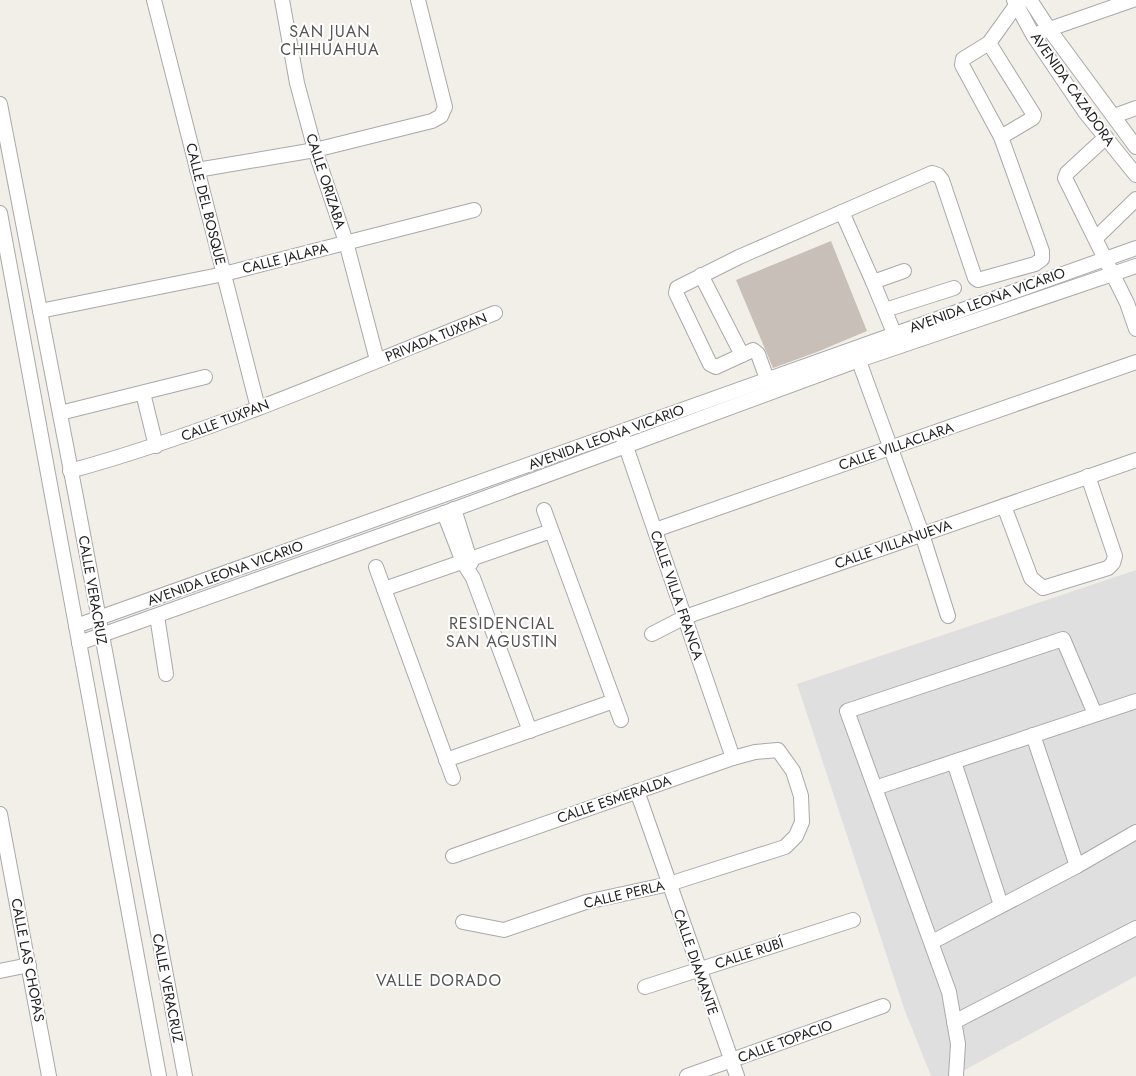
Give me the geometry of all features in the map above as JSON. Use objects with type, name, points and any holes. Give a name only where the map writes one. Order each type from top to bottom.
[{"type":"street","name":"CALLE DEL BOSQUE","points":[[154,0],[258,408]]},
{"type":"street","name":"CALLE ORIZABA","points":[[282,0],[297,83],[315,150],[346,242],[377,360]]},
{"type":"street","points":[[197,170],[315,150],[432,121],[441,116],[445,107],[418,0]]},
{"type":"street","points":[[1033,34],[1133,0]]},
{"type":"street","points":[[767,379],[756,352],[753,350],[716,367],[710,364],[676,294],[677,288],[739,257],[932,173],[938,174],[942,180],[975,278],[984,280],[1035,264],[1042,259],[1042,250],[1001,137],[962,64],[963,59],[989,43],[1021,1]]},
{"type":"street","name":"AVENIDA CAZADORA","points":[[1021,1],[1049,29],[1136,148]]},
{"type":"street","name":"AVENIDA CAZADORA","points":[[1021,1],[1033,34],[1085,112],[1136,175]]},
{"type":"street","points":[[989,43],[1034,115],[1033,118],[1001,137]]},
{"type":"street","name":"CALLE VERACRUZ","points":[[0,104],[185,1076]]},
{"type":"street","points":[[1114,116],[1136,108]]},
{"type":"street","points":[[1106,137],[1067,173],[1065,178],[1106,258],[1127,303],[1136,329]]},
{"type":"street","points":[[1096,238],[1136,199]]},
{"type":"street","name":"CALLE JALAPA","points":[[40,311],[224,274],[474,210]]},
{"type":"street","name":"CALLE VERACRUZ","points":[[0,212],[159,1076]]},
{"type":"street","points":[[842,212],[874,282],[894,333]]},
{"type":"street","points":[[2,229],[24,224]]},
{"type":"street","name":"AVENIDA LEONA VICARIO","points":[[79,644],[626,446],[857,353],[894,333],[1136,248]]},
{"type":"street","name":"AVENIDA LEONA VICARIO","points":[[76,626],[767,379],[1136,266]]},
{"type":"street","points":[[874,282],[904,270]]},
{"type":"street","points":[[702,275],[742,356]]},
{"type":"street","points":[[885,310],[954,288]]},
{"type":"street","name":"PRIVADA TUXPAN","points":[[377,360],[495,314]]},
{"type":"street","points":[[857,353],[922,534],[948,616]]},
{"type":"street","name":"CALLE TUXPAN","points":[[70,470],[156,446],[207,428],[377,360]]},
{"type":"street","name":"CALLE VILLACLARA","points":[[655,530],[1136,362]]},
{"type":"street","points":[[60,413],[205,377]]},
{"type":"street","points":[[143,393],[156,446]]},
{"type":"street","name":"CALLE VILLA FRANCA","points":[[621,432],[733,758]]},
{"type":"street","name":"CALLE VILLANUEVA","points":[[652,634],[685,617],[1136,460]]},
{"type":"street","points":[[1004,506],[1032,578],[1043,588],[1108,568],[1113,563],[1115,556],[1088,476]]},
{"type":"street","points":[[54,503],[76,498]]},
{"type":"street","points":[[544,510],[621,720]]},
{"type":"street","points":[[449,511],[472,578],[530,731]]},
{"type":"street","points":[[384,589],[551,531]]},
{"type":"street","points":[[376,567],[453,778]]},
{"type":"street","points":[[157,616],[166,674]]},
{"type":"street","points":[[956,1076],[958,1044],[949,992],[847,711],[1063,639],[1095,714]]},
{"type":"street","points":[[446,760],[614,701]]},
{"type":"street","points":[[875,788],[1136,701]]},
{"type":"street","points":[[1033,735],[1077,866]]},
{"type":"street","name":"CALLE ESMERALDA","points":[[453,856],[733,758],[755,752],[778,750],[793,771],[801,796],[802,822],[796,836],[785,847]]},
{"type":"street","points":[[954,762],[1001,905]]},
{"type":"street","name":"CALLE DIAMANTE","points":[[637,792],[737,1076]]},
{"type":"street","name":"CALLE LAS CHOPAS","points":[[1,821],[49,1076]]},
{"type":"street","points":[[932,942],[1077,866],[1136,832]]},
{"type":"street","name":"CALLE PERLA","points":[[463,922],[504,930],[586,902],[669,884],[785,847]]},
{"type":"street","name":"CALLE RUBÍ","points":[[646,986],[853,920]]},
{"type":"street","points":[[954,1022],[1136,928]]},
{"type":"street","points":[[135,946],[147,942],[160,944]]},
{"type":"street","points":[[0,971],[29,965]]},
{"type":"street","points":[[144,995],[156,997],[169,993]]},
{"type":"street","name":"CALLE TOPACIO","points":[[687,1076],[883,1006]]},
{"type":"shaded area","points":[[1136,570],[1136,976],[954,1076],[931,1076],[905,1011],[797,684]]},
{"type":"building","points":[[831,241],[867,331],[773,368],[736,280]]},
{"type":"district","name":"SAN JUAN CHIHUAHUA","points":[[330,40]]},
{"type":"district","name":"RESIDENCIAL SAN AGUSTIN","points":[[502,632]]},
{"type":"district","name":"VALLE DORADO","points":[[439,980]]}]
